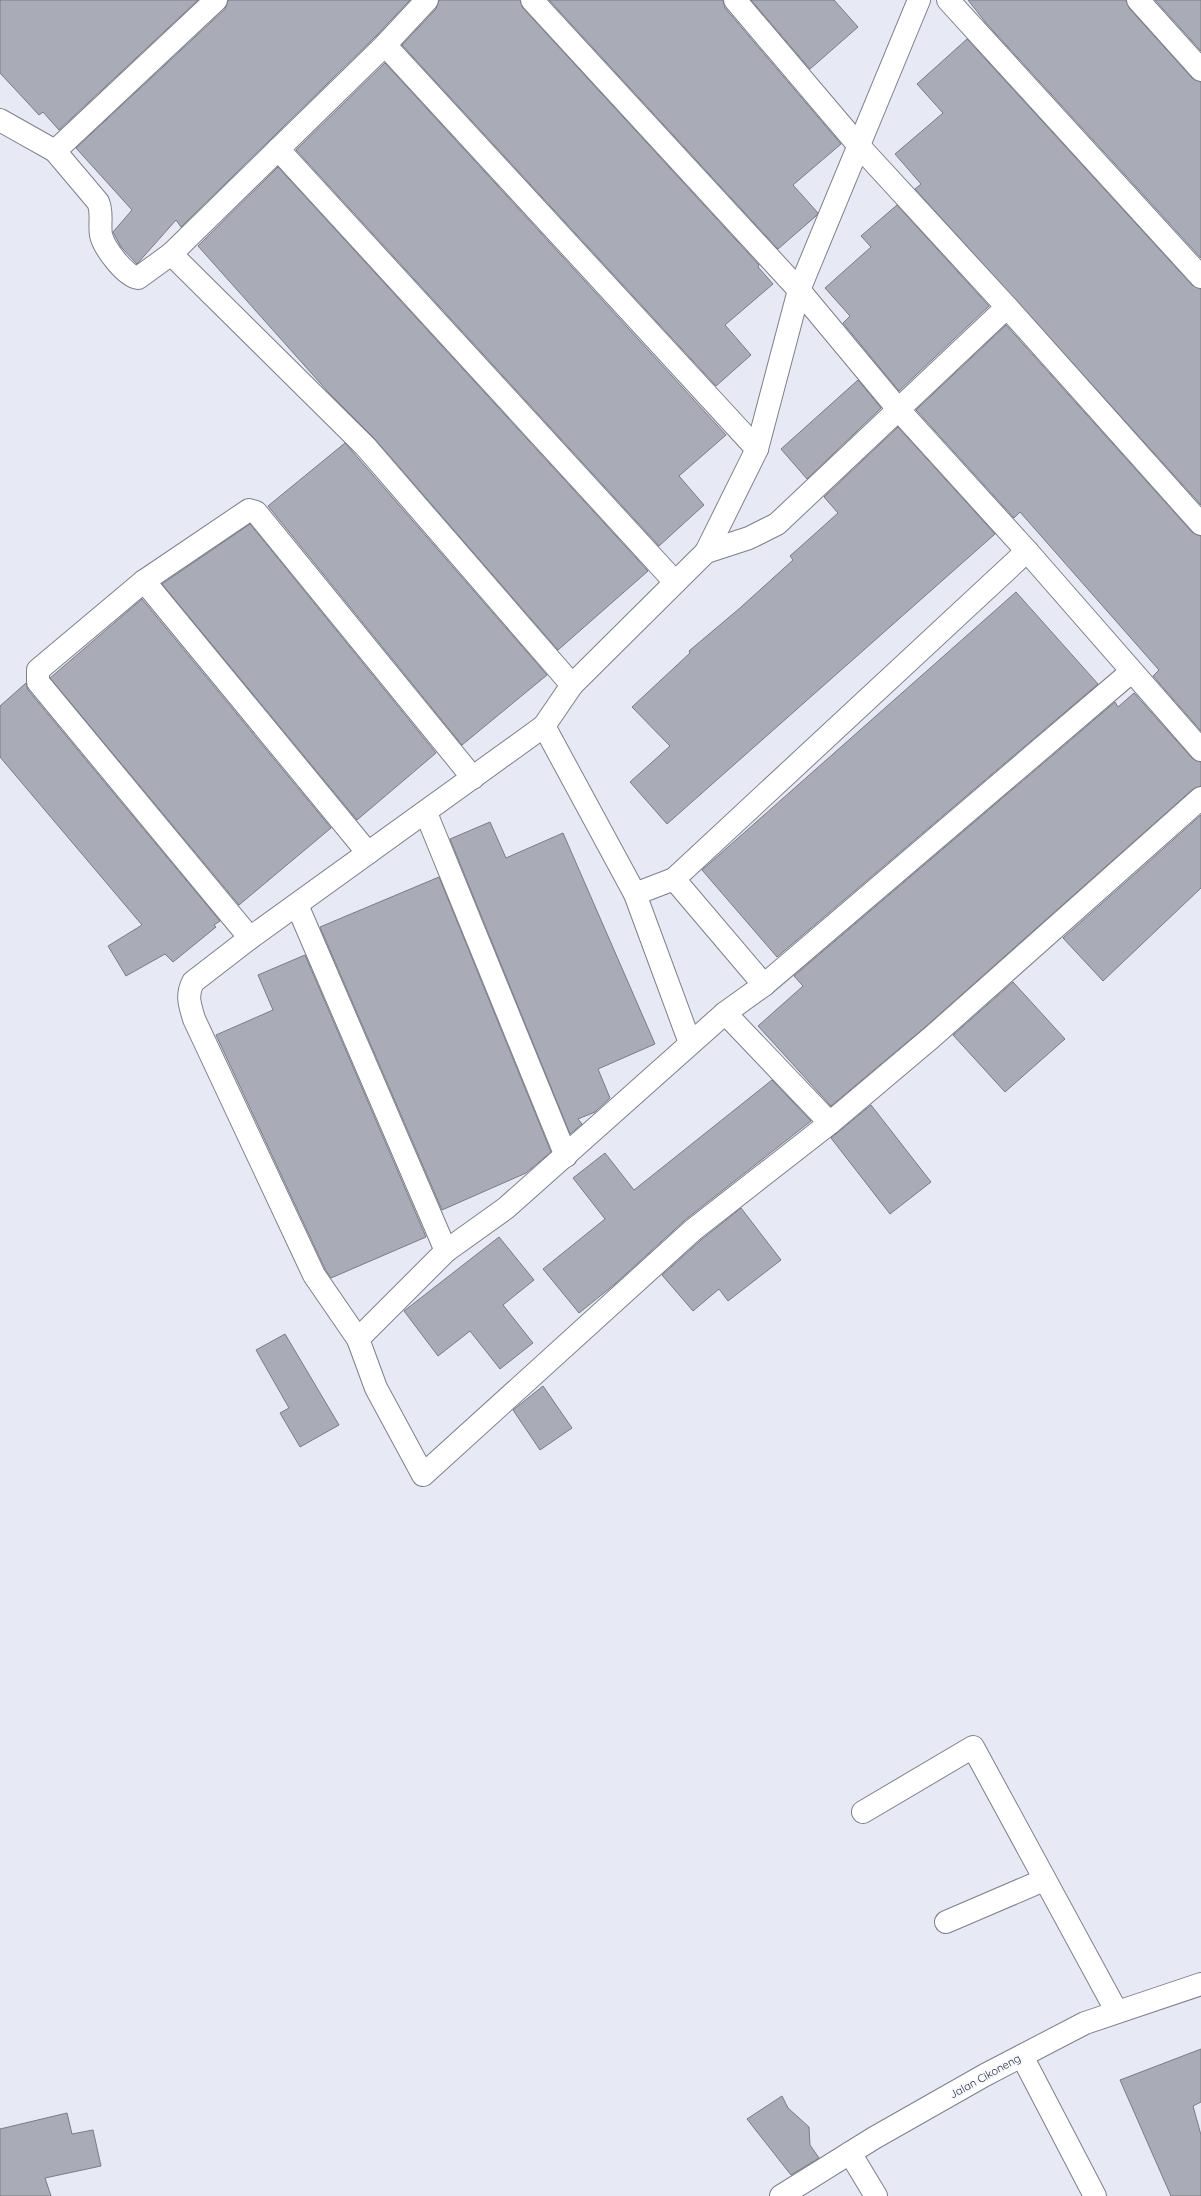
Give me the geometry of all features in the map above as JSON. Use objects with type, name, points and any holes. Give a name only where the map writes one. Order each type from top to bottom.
[{"type":"street","points":[[55,151],[216,0]]},
{"type":"street","points":[[0,120],[55,151],[98,202],[101,209],[101,234],[105,246],[130,276],[138,278],[171,254],[384,45],[427,0]]},
{"type":"street","points":[[532,0],[799,290],[898,410],[1027,551],[1131,672],[1201,750]]},
{"type":"street","points":[[736,0],[859,146],[1007,306],[1201,524]]},
{"type":"street","points":[[919,0],[799,290],[757,449],[706,552],[572,685],[544,726],[426,813],[250,938],[193,982],[189,989],[189,1002],[194,1018],[314,1275],[358,1338],[376,1388],[423,1474],[693,1230],[830,1123],[932,1037],[1201,798]]},
{"type":"street","points":[[948,0],[1201,277]]},
{"type":"street","points":[[1138,0],[1201,70]]},
{"type":"street","points":[[384,45],[757,449]]},
{"type":"street","points":[[278,149],[676,582]]},
{"type":"street","points":[[171,254],[365,446],[572,685]]},
{"type":"street","points":[[706,552],[749,538],[777,524],[1007,306]]},
{"type":"street","points":[[250,938],[38,682],[36,674],[38,670],[144,580],[249,510],[256,512],[473,778]]},
{"type":"street","points":[[635,894],[674,879],[1027,551]]},
{"type":"street","points":[[144,580],[368,853]]},
{"type":"street","points":[[358,1338],[446,1252],[506,1208],[566,1156],[690,1043],[725,1013],[764,985],[1131,672]]},
{"type":"street","points":[[544,726],[635,894],[690,1043]]},
{"type":"street","points":[[426,813],[566,1156]]},
{"type":"street","points":[[674,879],[764,985]]},
{"type":"street","points":[[298,905],[446,1252]]},
{"type":"street","points":[[725,1013],[830,1123]]},
{"type":"street","points":[[863,1812],[973,1747],[1117,2012]]},
{"type":"street","points":[[946,1922],[1044,1880]]},
{"type":"street","name":"Jalan Cikoneng","points":[[781,2196],[850,2153],[985,2075],[1085,2023],[1201,1984]]},
{"type":"street","points":[[1022,2056],[1095,2196]]},
{"type":"street","points":[[850,2153],[876,2196]]},
{"type":"building","points":[[0,0],[198,0],[59,130],[43,112],[39,115],[0,73]]},
{"type":"building","points":[[228,0],[410,0],[376,36],[181,227],[176,220],[137,264],[121,247],[113,232],[132,210],[76,148],[225,9]]},
{"type":"building","points":[[439,0],[520,0],[523,8],[759,265],[758,267],[773,284],[725,325],[751,355],[716,386],[402,45],[436,9]]},
{"type":"building","points":[[549,0],[723,0],[725,8],[841,144],[793,185],[818,213],[816,216],[778,249]]},
{"type":"building","points":[[751,0],[834,0],[858,27],[810,69]]},
{"type":"building","points":[[968,0],[1126,0],[1129,8],[1192,78],[1201,82],[1201,258],[986,23]]},
{"type":"building","points":[[1155,0],[1201,0],[1201,51]]},
{"type":"building","points":[[967,39],[1192,285],[1201,289],[1201,505],[915,189],[921,184],[895,154],[943,113],[917,84]]},
{"type":"building","points":[[385,63],[726,435],[679,476],[704,505],[659,546],[296,150]]},
{"type":"building","points":[[278,167],[648,571],[558,650],[374,438],[329,393],[198,246]]},
{"type":"building","points":[[897,205],[989,306],[899,391],[843,323],[850,316],[825,288],[871,247],[861,236]]},
{"type":"building","points":[[1006,325],[1192,532],[1201,536],[1201,731],[1153,676],[1159,670],[1020,512],[1014,518],[916,410]]},
{"type":"building","points":[[858,380],[881,408],[807,479],[781,449]]},
{"type":"building","points":[[898,427],[995,534],[667,824],[630,782],[670,746],[632,707],[690,653],[689,651],[740,608],[793,560],[790,556],[838,513],[824,497]]},
{"type":"building","points":[[345,443],[547,675],[462,745],[268,506]]},
{"type":"building","points":[[250,524],[436,753],[357,820],[162,584]]},
{"type":"building","points":[[1016,592],[1098,684],[777,957],[702,870]]},
{"type":"building","points":[[142,599],[331,828],[239,905],[50,678]]},
{"type":"building","points":[[26,683],[28,690],[220,921],[214,925],[216,927],[173,962],[165,954],[126,976],[108,946],[142,925],[0,757],[0,706]]},
{"type":"building","points":[[1134,693],[1192,758],[1201,762],[1201,786],[1193,789],[924,1028],[831,1106],[758,1026],[803,986],[794,976],[1115,702],[1118,707]]},
{"type":"building","points":[[1201,815],[1201,888],[1103,981],[1063,938]]},
{"type":"building","points":[[490,822],[506,858],[563,833],[655,1044],[598,1069],[610,1098],[595,1112],[578,1119],[582,1124],[570,1134],[450,839]]},
{"type":"building","points":[[439,877],[551,1152],[526,1173],[442,1210],[320,927]]},
{"type":"building","points":[[305,955],[426,1237],[331,1278],[325,1269],[216,1035],[273,1010],[258,975]]},
{"type":"building","points":[[1013,982],[1065,1039],[1005,1092],[953,1035]]},
{"type":"building","points":[[772,1080],[811,1121],[685,1220],[615,1284],[579,1313],[543,1269],[605,1219],[573,1178],[605,1153],[634,1190]]},
{"type":"building","points":[[871,1105],[931,1182],[890,1214],[831,1138]]},
{"type":"building","points":[[741,1208],[781,1260],[728,1301],[719,1289],[693,1311],[662,1275],[701,1240]]},
{"type":"building","points":[[499,1237],[534,1280],[503,1305],[533,1343],[500,1369],[470,1331],[438,1356],[404,1311]]},
{"type":"building","points":[[285,1334],[339,1425],[300,1447],[280,1413],[289,1408],[256,1350]]},
{"type":"building","points":[[543,1386],[572,1428],[540,1450],[513,1410]]},
{"type":"building","points":[[1201,2049],[1201,2102],[1193,2106],[1201,2135],[1201,2196],[1171,2196],[1120,2080]]},
{"type":"building","points":[[782,2096],[788,2108],[809,2127],[810,2145],[819,2158],[791,2175],[747,2119]]},
{"type":"building","points":[[67,2113],[72,2134],[93,2130],[101,2166],[45,2178],[51,2196],[0,2196],[0,2129]]}]
